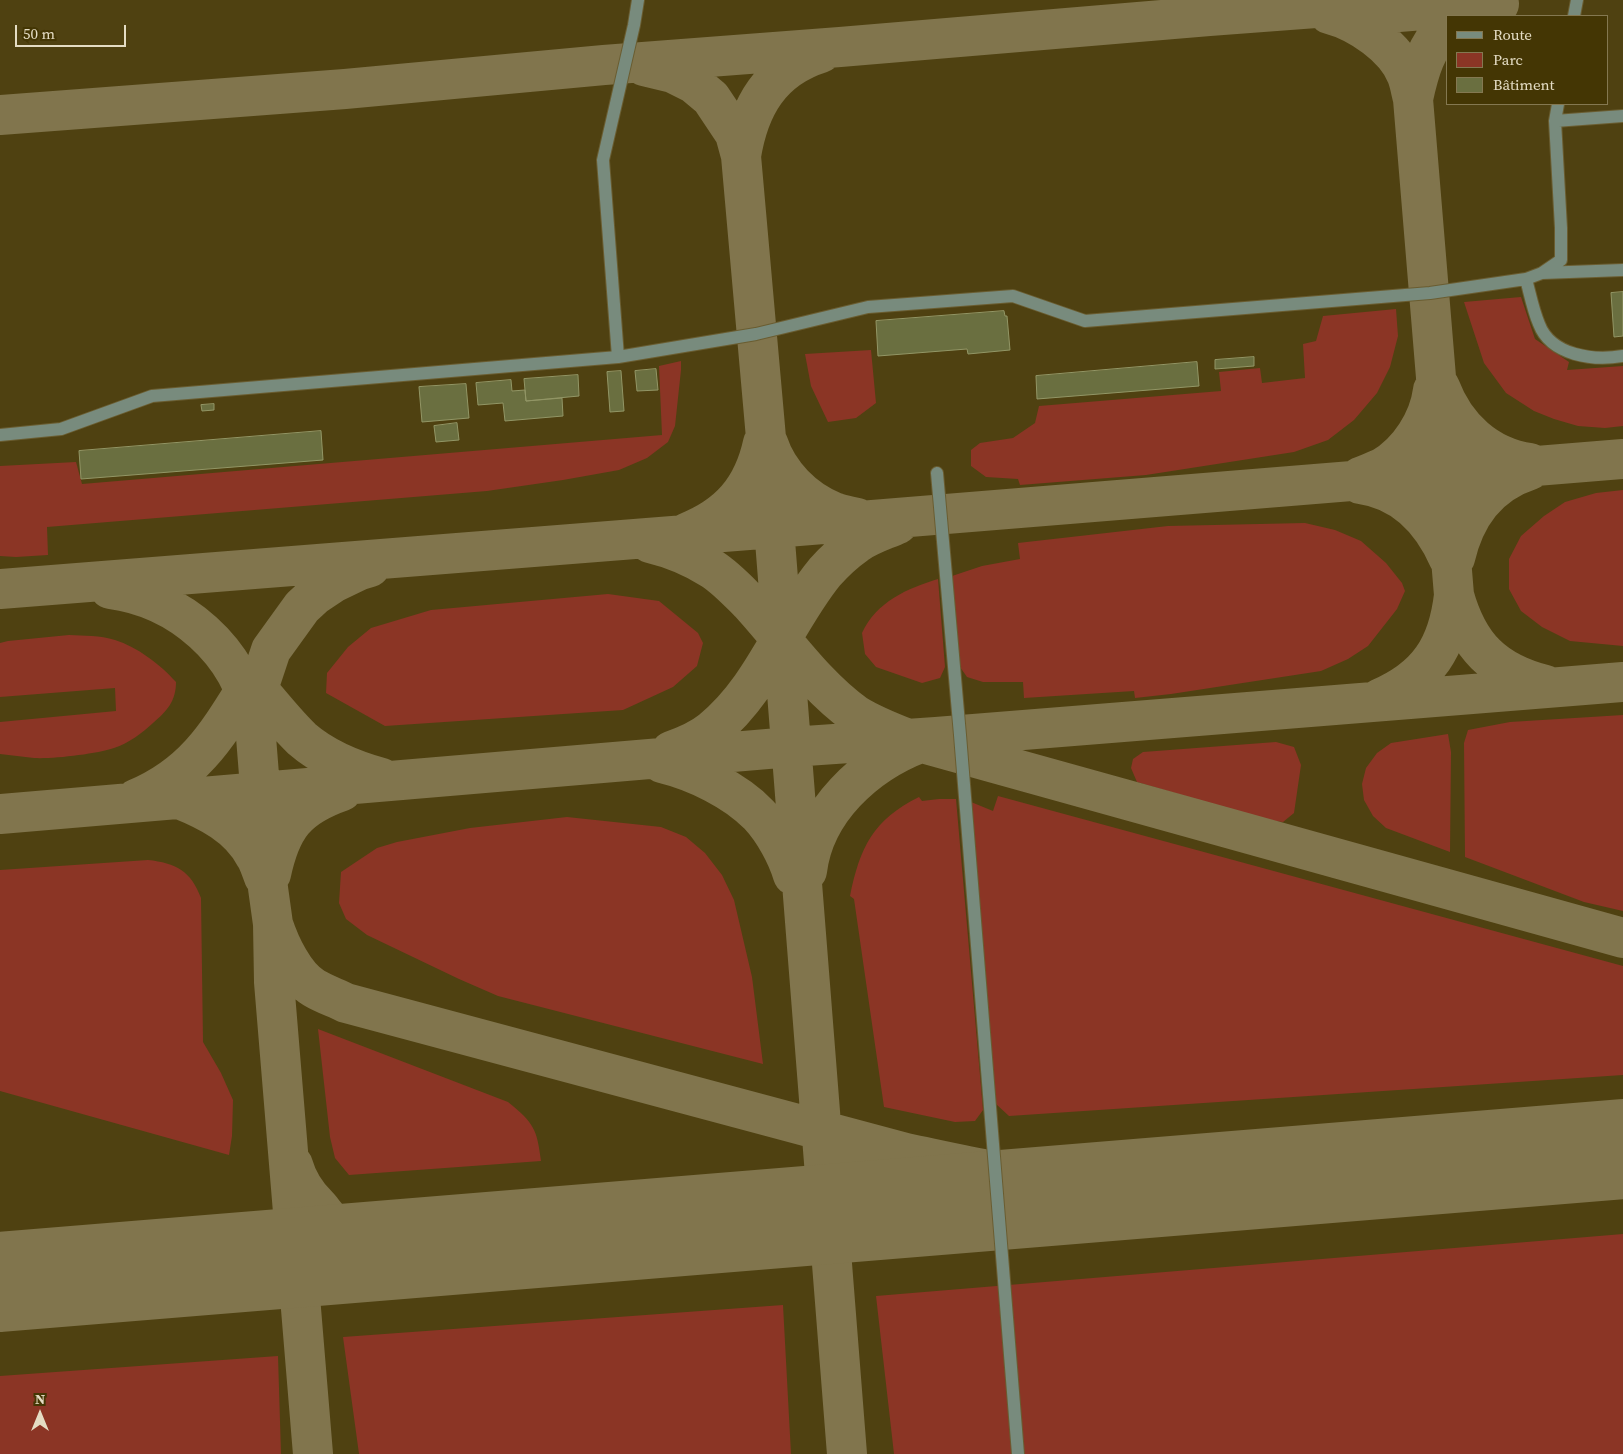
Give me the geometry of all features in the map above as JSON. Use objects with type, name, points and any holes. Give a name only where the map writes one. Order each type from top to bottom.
[{"type":"lane","points":[[618,357],[602,160],[634,25],[638,0]]},
{"type":"lane","points":[[1574,15],[1577,0]]},
{"type":"lane","points":[[0,434],[61,428],[152,396],[618,357],[756,334],[868,307],[1013,296],[1085,322],[1427,293],[1526,280],[1542,273],[1561,260],[1555,121],[1558,105]]},
{"type":"lane","points":[[1555,121],[1623,116]]},
{"type":"lane","points":[[1542,273],[1623,270]]},
{"type":"lane","points":[[1526,280],[1539,326],[1548,338],[1564,351],[1587,357],[1623,356]]},
{"type":"lane","points":[[937,472],[1018,1454]]},
{"type":"green space","points":[[1521,297],[1535,339],[1569,362],[1567,370],[1623,366],[1623,426],[1605,428],[1578,426],[1534,411],[1506,393],[1484,363],[1464,302]]},
{"type":"green space","points":[[1396,309],[1398,336],[1390,367],[1377,393],[1354,420],[1328,440],[1294,452],[1146,475],[1020,485],[1018,479],[986,477],[971,466],[971,450],[980,443],[1013,438],[1035,423],[1039,406],[1221,391],[1219,372],[1260,368],[1262,383],[1305,378],[1303,344],[1316,341],[1323,316]]},
{"type":"green space","points":[[871,350],[876,403],[856,418],[828,422],[811,386],[805,354]]},
{"type":"green space","points":[[681,361],[675,426],[668,442],[647,458],[619,470],[487,491],[47,527],[48,555],[0,556],[0,466],[76,462],[82,484],[662,435],[659,366]]},
{"type":"green space","points":[[1623,490],[1623,646],[1570,641],[1542,627],[1521,611],[1509,589],[1509,559],[1521,536],[1544,516],[1565,502],[1596,493]]},
{"type":"green space","points":[[1305,523],[1335,530],[1361,541],[1386,563],[1402,583],[1405,591],[1397,609],[1368,646],[1348,659],[1321,671],[1135,698],[1134,691],[1024,698],[1023,682],[983,682],[967,677],[960,667],[952,576],[982,566],[1020,559],[1018,543],[1168,526]]},
{"type":"green space","points":[[938,579],[945,667],[940,678],[922,683],[876,667],[865,654],[862,633],[868,622],[884,605],[894,598],[915,587]]},
{"type":"green space","points":[[608,594],[659,601],[698,633],[703,643],[697,666],[673,687],[623,710],[385,726],[326,693],[327,673],[348,647],[371,628],[431,610]]},
{"type":"green space","points":[[69,635],[109,638],[132,647],[148,657],[176,682],[176,689],[170,705],[158,719],[140,734],[114,748],[52,758],[0,754],[0,722],[116,711],[115,688],[0,697],[0,643]]},
{"type":"green space","points":[[1623,715],[1623,911],[1584,902],[1465,857],[1464,743],[1468,730],[1510,722]]},
{"type":"green space","points":[[1448,734],[1451,752],[1450,852],[1386,828],[1373,816],[1364,800],[1362,784],[1366,768],[1377,753],[1391,743]]},
{"type":"green space","points":[[1276,742],[1294,747],[1301,765],[1294,813],[1283,822],[1267,820],[1137,782],[1131,768],[1133,759],[1143,752]]},
{"type":"green space","points":[[998,796],[1623,966],[1623,1075],[1009,1116],[996,1104],[994,1097],[971,802],[993,811]]},
{"type":"green space","points":[[919,797],[922,801],[956,799],[983,1110],[975,1121],[955,1122],[884,1107],[854,899],[850,896],[859,863],[871,837],[890,815]]},
{"type":"green space","points":[[567,817],[661,827],[686,837],[705,853],[722,875],[734,900],[752,977],[763,1064],[498,996],[367,935],[346,919],[339,903],[341,872],[377,848],[397,842],[470,828]]},
{"type":"green space","points":[[148,860],[167,863],[181,870],[192,881],[201,898],[203,1042],[221,1073],[233,1100],[232,1136],[229,1155],[0,1091],[0,870]]},
{"type":"green space","points":[[318,1029],[508,1102],[533,1127],[538,1141],[541,1161],[349,1175],[335,1158],[330,1137]]},
{"type":"green space","points":[[1623,1234],[1623,1454],[894,1454],[876,1296]]},
{"type":"green space","points":[[783,1305],[791,1454],[359,1454],[343,1337]]},
{"type":"green space","points":[[278,1356],[281,1454],[0,1454],[0,1376]]},
{"type":"building","points":[[1623,292],[1623,336],[1614,337],[1611,293]]},
{"type":"building","points":[[1004,311],[1005,316],[1007,316],[1010,350],[968,354],[967,349],[878,356],[876,321]]},
{"type":"building","points":[[1254,357],[1254,366],[1215,369],[1215,360]]},
{"type":"building","points":[[1197,362],[1199,386],[1037,399],[1036,376]]},
{"type":"building","points":[[656,369],[658,390],[637,391],[635,371]]},
{"type":"building","points":[[621,371],[624,411],[610,412],[607,372]]},
{"type":"building","points":[[578,375],[579,396],[526,401],[524,379]]},
{"type":"building","points":[[511,380],[512,391],[525,390],[526,401],[562,398],[563,416],[505,421],[503,403],[478,405],[476,383]]},
{"type":"building","points":[[466,384],[469,418],[422,422],[419,387]]},
{"type":"building","points":[[214,404],[214,410],[202,411],[201,405]]},
{"type":"building","points":[[457,423],[459,440],[436,442],[434,426]]},
{"type":"building","points":[[321,431],[323,460],[81,479],[79,451]]},
{"type":"taxiway","points":[[0,115],[345,89],[604,65],[1329,7],[1386,13],[1499,4]]},
{"type":"taxiway","points":[[1329,14],[1364,29],[1394,55],[1402,65],[1413,99],[1454,595],[1467,629],[1486,654],[1511,673],[1545,685]]},
{"type":"taxiway","points":[[1413,99],[1424,59],[1434,41],[1446,26]]},
{"type":"taxiway","points":[[741,156],[750,121],[756,106],[765,92],[788,69],[803,60],[821,53]]},
{"type":"taxiway","points":[[644,66],[673,73],[693,83],[711,98],[735,134],[741,156],[774,528],[847,1454]]},
{"type":"taxiway","points":[[1440,387],[1454,415],[1474,438],[1500,454],[1514,460],[1530,463]]},
{"type":"taxiway","points":[[1360,477],[1382,468],[1409,444],[1416,435],[1427,413],[1433,390]]},
{"type":"taxiway","points":[[686,533],[715,518],[737,499],[753,474],[763,443]]},
{"type":"taxiway","points":[[768,443],[772,454],[785,475],[812,501],[834,512],[857,518]]},
{"type":"taxiway","points":[[0,589],[1623,459]]},
{"type":"taxiway","points":[[1455,558],[1465,528],[1480,504],[1502,484],[1530,470]]},
{"type":"taxiway","points":[[1360,484],[1376,487],[1390,493],[1403,500],[1415,510],[1434,532],[1449,559]]},
{"type":"taxiway","points":[[671,751],[702,737],[730,713],[759,675],[810,591],[832,564],[861,541],[898,524]]},
{"type":"taxiway","points":[[650,543],[690,557],[722,576],[749,602],[826,690],[862,719],[895,734],[1623,938]]},
{"type":"taxiway","points":[[313,1454],[274,982],[273,924],[268,888],[256,737],[258,689],[271,650],[302,607],[315,595],[333,583],[370,567]]},
{"type":"taxiway","points":[[110,589],[136,594],[160,604],[183,616],[203,632],[221,651],[236,673],[247,696],[253,722]]},
{"type":"taxiway","points":[[1379,699],[1411,681],[1433,659],[1447,630],[1454,595]]},
{"type":"taxiway","points":[[136,799],[176,776],[192,763],[218,732],[254,676]]},
{"type":"taxiway","points":[[247,678],[295,732],[311,746],[340,763],[382,778]]},
{"type":"taxiway","points":[[0,814],[791,747],[1623,682]]},
{"type":"taxiway","points":[[807,871],[812,849],[820,829],[831,810],[846,792],[880,763],[920,743]]},
{"type":"taxiway","points":[[662,763],[701,776],[738,797],[749,806],[765,821],[775,836],[784,851],[793,875]]},
{"type":"taxiway","points":[[271,874],[280,843],[293,821],[313,804],[342,791]]},
{"type":"taxiway","points":[[179,799],[212,814],[241,836],[258,861],[264,877]]},
{"type":"taxiway","points":[[273,924],[284,950],[300,976],[314,988],[346,1003],[906,1153],[995,1171],[1047,1177],[1204,1184]]},
{"type":"taxiway","points":[[825,1129],[836,1154],[845,1165],[854,1175],[877,1192],[902,1202],[945,1205]]},
{"type":"taxiway","points":[[293,1165],[299,1181],[309,1196],[332,1222],[342,1228],[379,1240],[429,1246]]},
{"type":"taxiway","points":[[0,1280],[8,1282]]},
{"type":"runway","points":[[0,1282],[1623,1149]]}]
